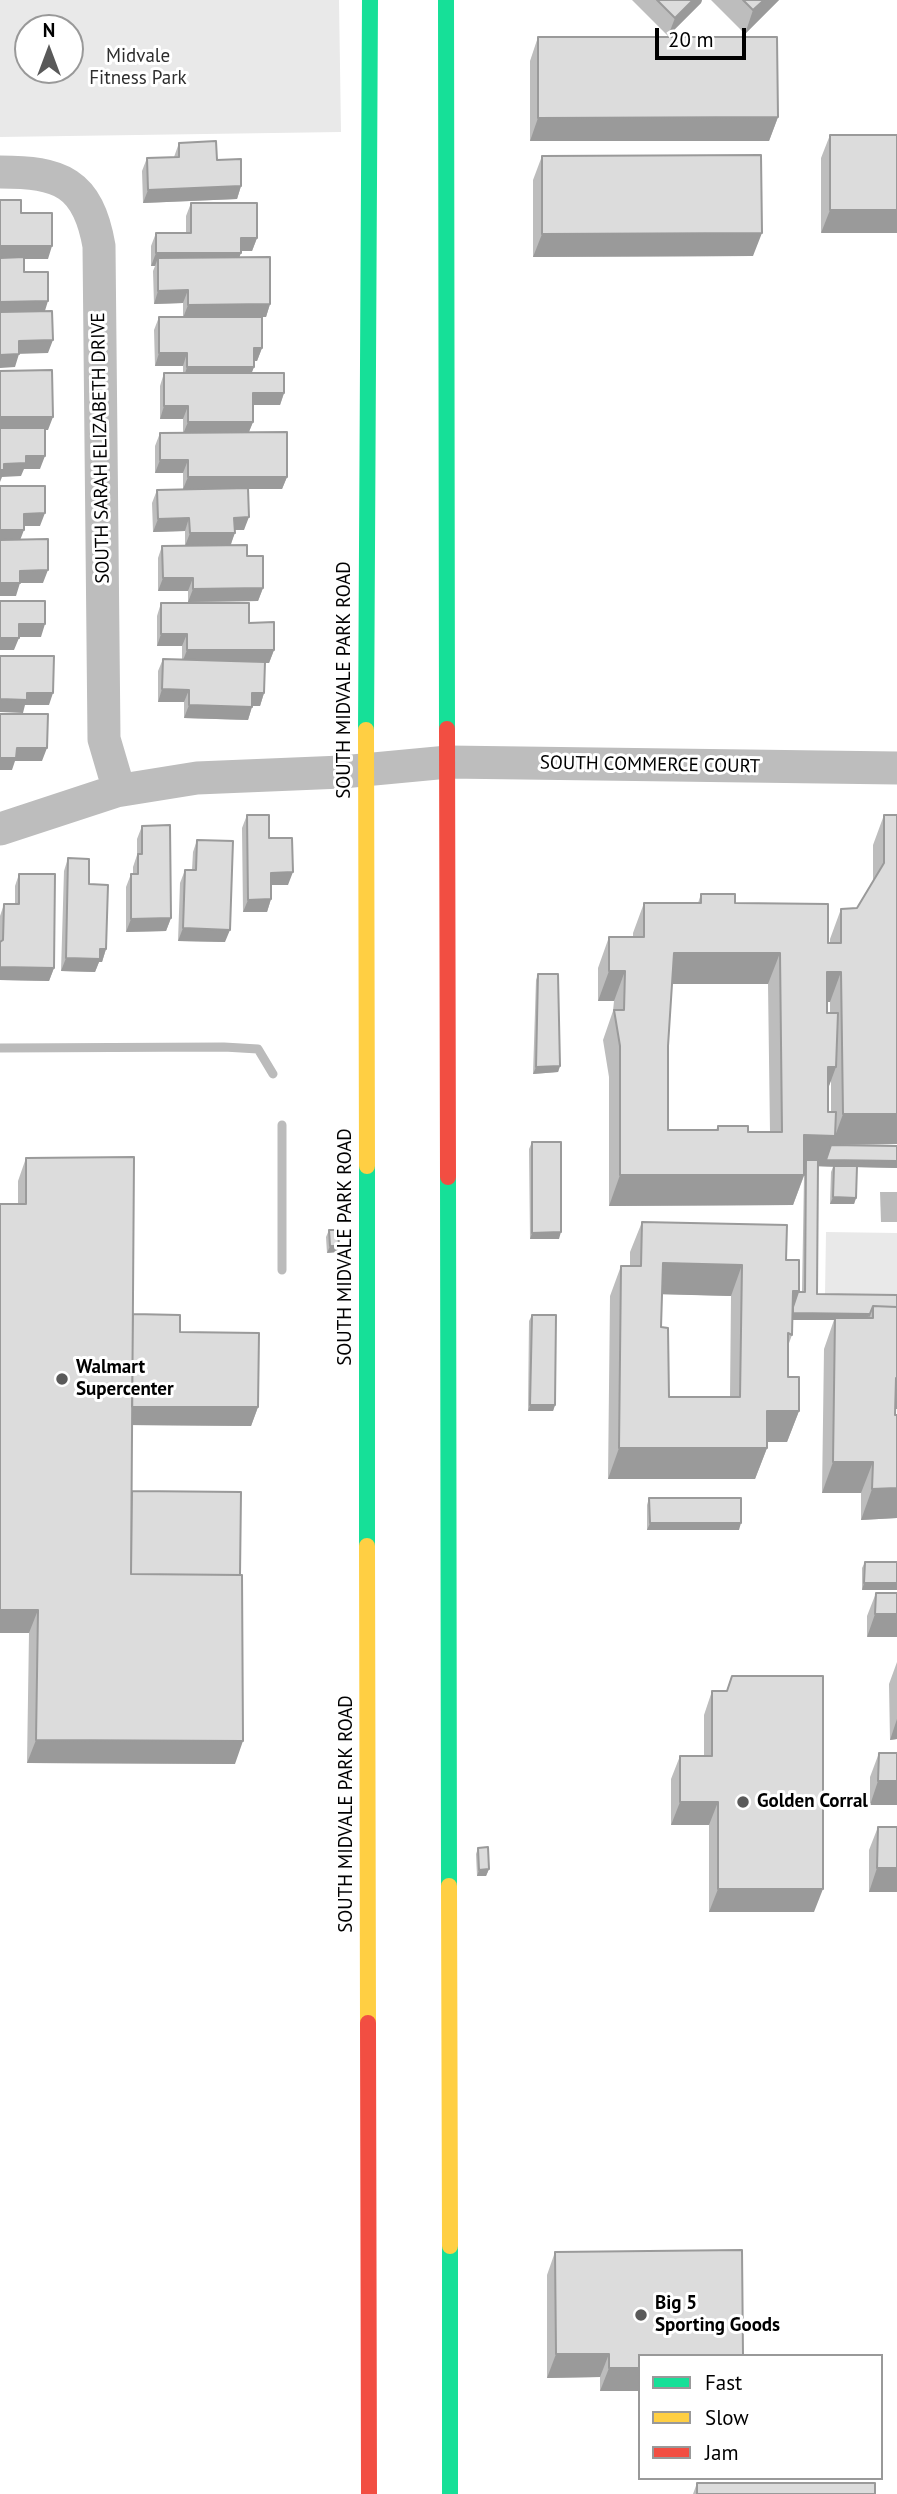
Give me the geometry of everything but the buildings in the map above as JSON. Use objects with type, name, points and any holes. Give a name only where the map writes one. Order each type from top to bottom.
[{"type":"main road","name":"SOUTH MIDVALE PARK ROAD","points":[[369,2494],[366,770],[370,0]]},
{"type":"main road","points":[[446,0],[450,2494]]},
{"type":"street","name":"SOUTH SARAH ELIZABETH DRIVE","points":[[0,172],[33,172],[58,178],[75,190],[96,225],[99,246],[104,740],[120,790]]},
{"type":"street","name":"SOUTH COMMERCE COURT","points":[[0,829],[120,790],[197,778],[366,770],[448,762],[897,768]]},
{"type":"green space","name":"Midvale Fitness Park","points":[[0,0],[339,0],[341,132],[0,137]]},
{"type":"green space","points":[[826,1232],[897,1233],[897,1296],[825,1295]]},
{"type":"shaded area","points":[[880,1192],[897,1192],[897,1222],[881,1222]]},
{"type":"waterway","points":[[0,1048],[258,1049],[273,1074]]},
{"type":"waterway","points":[[282,1125],[282,1270]]},
{"type":"traffic: fast","points":[[366,730],[370,0]]},
{"type":"traffic: fast","points":[[446,0],[447,729]]},
{"type":"traffic: fast","points":[[367,1166],[367,1546]]},
{"type":"traffic: fast","points":[[448,1177],[449,1886]]},
{"type":"traffic: fast","points":[[450,2246],[450,2494]]},
{"type":"traffic: slow","points":[[366,730],[367,1166]]},
{"type":"traffic: slow","points":[[367,1546],[368,2023]]},
{"type":"traffic: slow","points":[[449,1886],[450,2246]]},
{"type":"traffic: jam","points":[[447,729],[448,1177]]},
{"type":"traffic: jam","points":[[368,2023],[369,2494]]},
{"type":"place","name":"Walmart Supercenter","points":[[62,1379]]},
{"type":"place","name":"Golden Corral","points":[[743,1802]]},
{"type":"place","name":"Big 5 Sporting Goods","points":[[641,2315]]}]
